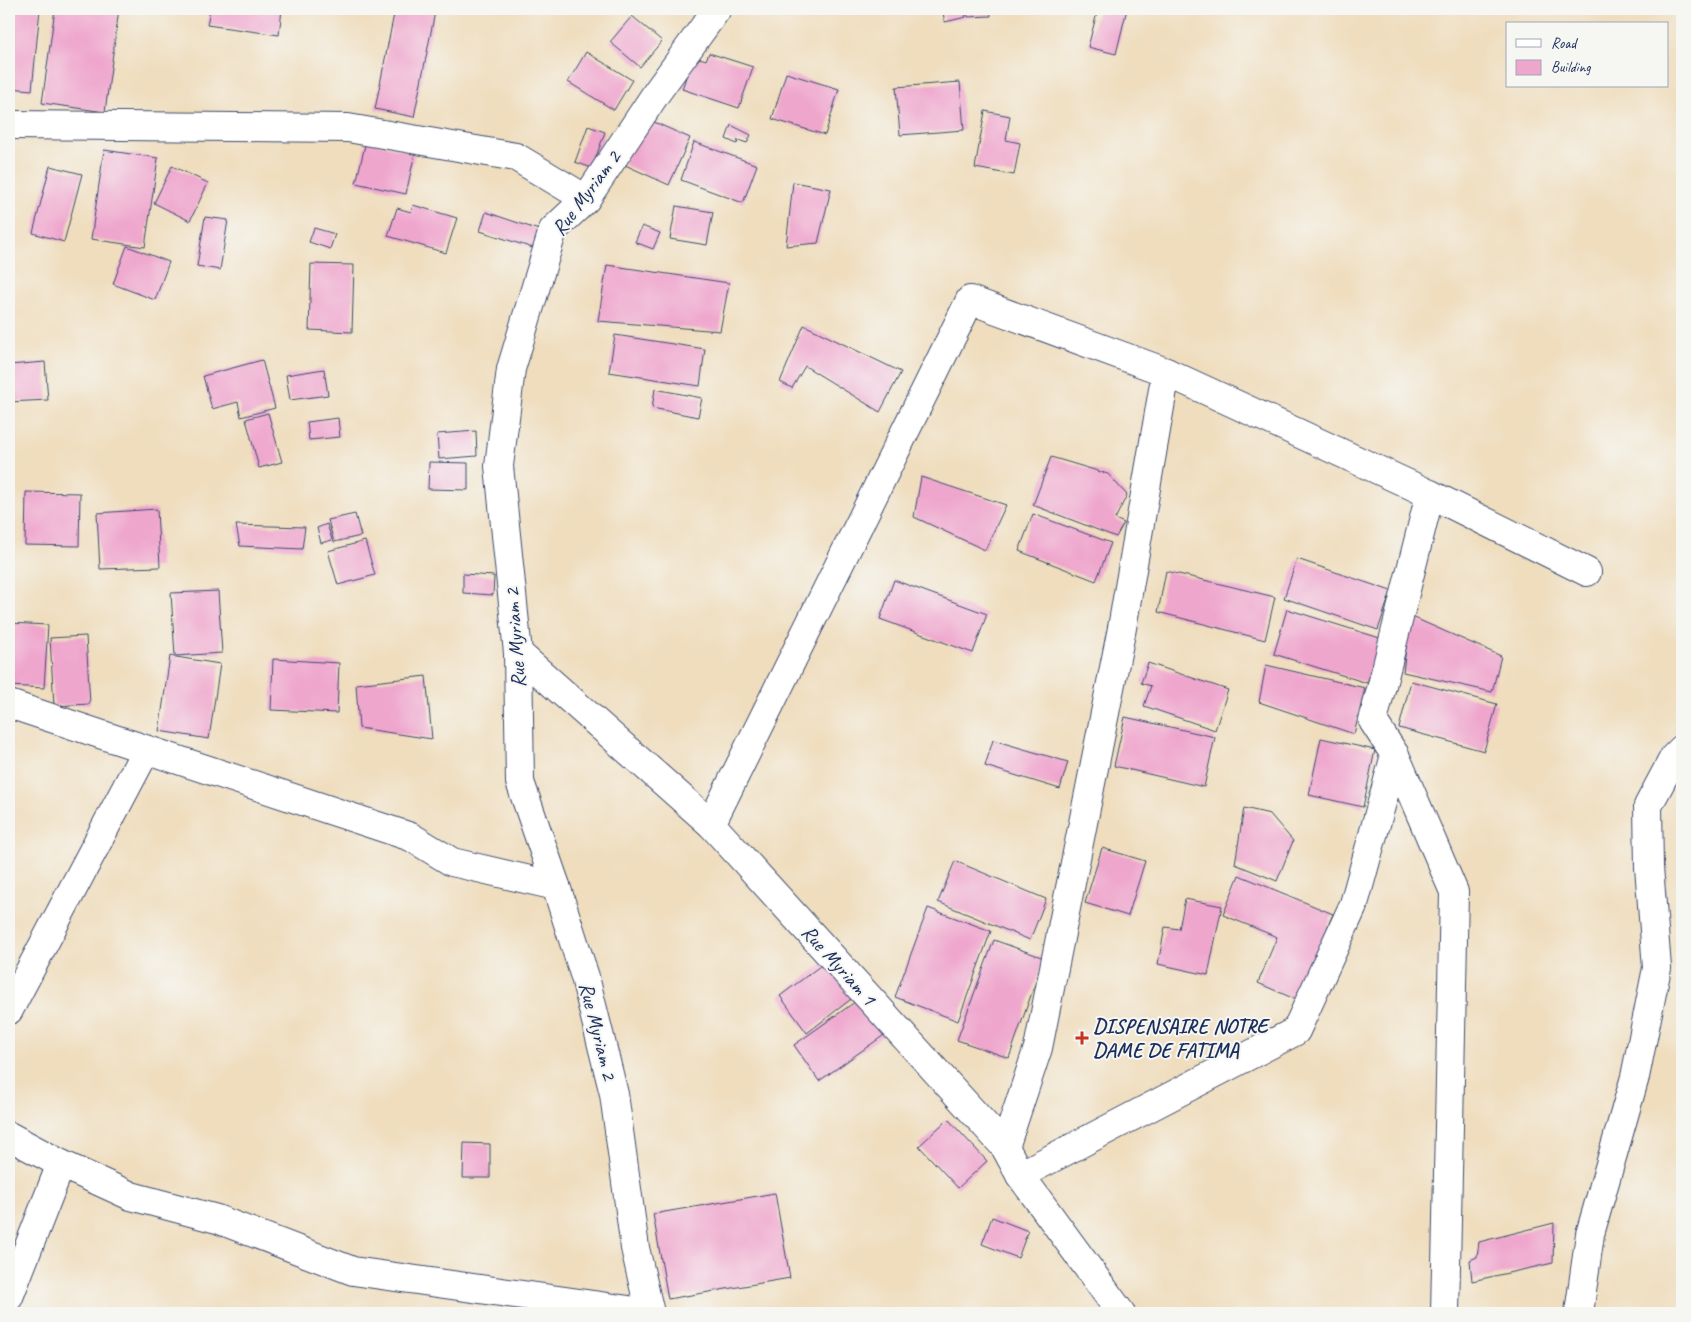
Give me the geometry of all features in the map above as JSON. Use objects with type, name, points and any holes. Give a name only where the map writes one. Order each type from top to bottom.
[{"type":"street","name":"Rue Myriam 2","points":[[650,1313],[635,1248],[614,1094],[585,977],[520,782],[518,653],[499,466],[511,368],[553,230],[586,199],[657,92],[717,9]]},
{"type":"street","points":[[9,125],[348,128],[516,157],[586,199]]},
{"type":"street","points":[[711,824],[970,300],[1166,372],[1430,494],[1587,572]]},
{"type":"street","points":[[1005,1147],[1038,1048],[1122,628],[1166,372]]},
{"type":"street","points":[[1430,494],[1373,722],[1395,755],[1454,892],[1445,1313]]},
{"type":"street","name":"Rue Myriam 1","points":[[518,653],[711,824],[1005,1147],[1020,1175],[1121,1313]]},
{"type":"street","points":[[9,704],[411,837],[452,862],[556,886]]},
{"type":"street","points":[[1579,1313],[1590,1234],[1635,1077],[1657,968],[1648,806],[1674,757],[1682,749]]},
{"type":"street","points":[[9,1010],[146,750]]},
{"type":"street","points":[[1020,1175],[1296,1031],[1354,904],[1395,755]]},
{"type":"street","points":[[9,1136],[61,1164],[131,1196],[217,1219],[353,1271],[650,1313]]},
{"type":"street","points":[[9,1297],[61,1164]]},
{"type":"building","points":[[9,9],[40,9],[32,90],[9,88]]},
{"type":"building","points":[[55,9],[119,9],[105,112],[42,103]]},
{"type":"building","points":[[210,9],[282,9],[279,35],[207,25]]},
{"type":"building","points":[[395,9],[417,9],[435,12],[414,117],[375,109]]},
{"type":"building","points":[[942,9],[964,9],[966,17],[945,22]]},
{"type":"building","points":[[967,9],[990,9],[991,16],[968,17]]},
{"type":"building","points":[[1098,9],[1127,9],[1116,54],[1088,47]]},
{"type":"building","points":[[632,16],[662,41],[640,67],[610,42]]},
{"type":"building","points":[[586,52],[632,80],[614,110],[568,82]]},
{"type":"building","points":[[709,53],[753,67],[739,108],[682,89],[693,56],[706,60]]},
{"type":"building","points":[[786,73],[839,89],[825,135],[772,119]]},
{"type":"building","points":[[960,82],[964,130],[900,135],[896,87]]},
{"type":"building","points":[[985,111],[1010,116],[1006,140],[1020,143],[1014,175],[975,168]]},
{"type":"building","points":[[643,117],[690,138],[669,185],[623,164]]},
{"type":"building","points":[[731,125],[751,135],[747,143],[738,140],[737,144],[726,139]]},
{"type":"building","points":[[588,126],[605,132],[592,168],[575,162]]},
{"type":"building","points":[[366,141],[415,153],[406,194],[356,183]]},
{"type":"building","points":[[694,142],[757,165],[743,203],[681,180]]},
{"type":"building","points":[[104,150],[158,158],[145,247],[91,239]]},
{"type":"building","points":[[50,166],[82,174],[64,242],[33,233]]},
{"type":"building","points":[[172,166],[208,183],[190,221],[154,203]]},
{"type":"building","points":[[793,182],[831,189],[818,243],[786,246]]},
{"type":"building","points":[[413,205],[457,218],[446,253],[388,236],[397,208],[411,212]]},
{"type":"building","points":[[676,206],[713,212],[707,245],[670,239]]},
{"type":"building","points":[[486,212],[539,230],[533,248],[480,231]]},
{"type":"building","points":[[205,217],[228,220],[220,270],[197,266]]},
{"type":"building","points":[[642,226],[660,233],[653,249],[635,242]]},
{"type":"building","points":[[314,228],[335,234],[330,249],[309,242]]},
{"type":"building","points":[[127,246],[169,262],[155,300],[113,284]]},
{"type":"building","points":[[311,264],[354,265],[352,332],[309,330]]},
{"type":"building","points":[[607,265],[729,283],[720,331],[598,321]]},
{"type":"building","points":[[804,325],[901,372],[880,412],[805,366],[792,388],[780,382]]},
{"type":"building","points":[[615,335],[705,349],[700,386],[609,372]]},
{"type":"building","points":[[262,360],[275,408],[241,417],[238,402],[212,409],[203,376]]},
{"type":"building","points":[[45,362],[48,400],[9,402],[9,365]]},
{"type":"building","points":[[324,369],[328,395],[290,400],[286,375]]},
{"type":"building","points":[[655,389],[702,398],[698,417],[652,408]]},
{"type":"building","points":[[268,413],[282,462],[259,468],[246,419]]},
{"type":"building","points":[[338,418],[340,437],[309,440],[307,422]]},
{"type":"building","points":[[476,431],[477,456],[439,459],[437,434]]},
{"type":"building","points":[[1051,457],[1108,474],[1127,495],[1115,519],[1124,523],[1116,537],[1033,505]]},
{"type":"building","points":[[429,462],[468,463],[468,490],[428,489]]},
{"type":"building","points":[[921,477],[1006,505],[985,550],[914,517]]},
{"type":"building","points":[[26,492],[80,493],[79,546],[25,545]]},
{"type":"building","points":[[157,509],[160,567],[100,569],[97,513]]},
{"type":"building","points":[[355,514],[361,536],[334,542],[328,520]]},
{"type":"building","points":[[1033,514],[1111,543],[1096,581],[1019,551]]},
{"type":"building","points":[[327,524],[332,540],[321,543],[317,528]]},
{"type":"building","points":[[236,525],[305,527],[302,549],[240,546]]},
{"type":"building","points":[[365,541],[375,575],[338,585],[328,551]]},
{"type":"building","points":[[1297,559],[1391,591],[1378,630],[1284,598]]},
{"type":"building","points":[[1166,571],[1275,597],[1265,640],[1158,612]]},
{"type":"building","points":[[463,574],[494,576],[493,595],[463,593]]},
{"type":"building","points":[[894,580],[987,614],[973,653],[880,619]]},
{"type":"building","points":[[218,591],[222,653],[175,656],[171,593]]},
{"type":"building","points":[[1287,609],[1383,639],[1367,683],[1274,654]]},
{"type":"building","points":[[1410,616],[1501,656],[1492,692],[1403,672]]},
{"type":"building","points":[[9,623],[48,625],[44,688],[9,686]]},
{"type":"building","points":[[86,636],[90,704],[54,706],[50,638]]},
{"type":"building","points":[[170,656],[220,664],[209,739],[159,731]]},
{"type":"building","points":[[273,659],[339,663],[337,713],[271,710]]},
{"type":"building","points":[[1148,663],[1228,690],[1215,730],[1144,706],[1151,686],[1141,683]]},
{"type":"building","points":[[1266,665],[1365,688],[1354,734],[1259,702]]},
{"type":"building","points":[[426,676],[432,739],[359,728],[356,684]]},
{"type":"building","points":[[1411,681],[1497,704],[1484,751],[1399,728]]},
{"type":"building","points":[[1125,717],[1215,737],[1204,787],[1114,766]]},
{"type":"building","points":[[1321,738],[1375,750],[1363,807],[1309,795]]},
{"type":"building","points":[[993,740],[1068,762],[1060,789],[985,766]]},
{"type":"building","points":[[1244,808],[1270,814],[1293,841],[1277,881],[1235,864]]},
{"type":"building","points":[[1102,848],[1145,861],[1128,916],[1085,903]]},
{"type":"building","points":[[955,861],[1046,899],[1030,940],[938,902]]},
{"type":"building","points":[[1239,875],[1333,914],[1297,1000],[1258,983],[1277,937],[1223,915]]},
{"type":"building","points":[[1185,899],[1222,906],[1208,975],[1158,964],[1165,927],[1179,929]]},
{"type":"building","points":[[928,908],[991,931],[958,1021],[895,997]]},
{"type":"building","points":[[994,940],[1044,958],[1009,1058],[957,1040]]},
{"type":"building","points":[[828,960],[855,996],[807,1033],[780,996]]},
{"type":"building","points":[[862,997],[887,1033],[819,1081],[794,1045]]},
{"type":"building","points":[[948,1119],[987,1161],[958,1188],[919,1146]]},
{"type":"building","points":[[464,1143],[490,1144],[490,1178],[463,1178]]},
{"type":"building","points":[[775,1193],[790,1278],[668,1299],[653,1214]]},
{"type":"building","points":[[992,1217],[1028,1231],[1018,1258],[982,1244]]},
{"type":"building","points":[[1554,1223],[1553,1263],[1472,1281],[1470,1260],[1477,1257],[1479,1242]]},
{"type":"place","name":"DISPENSAIRE NOTRE DAME DE FATIMA","points":[[1082,1038]]}]
